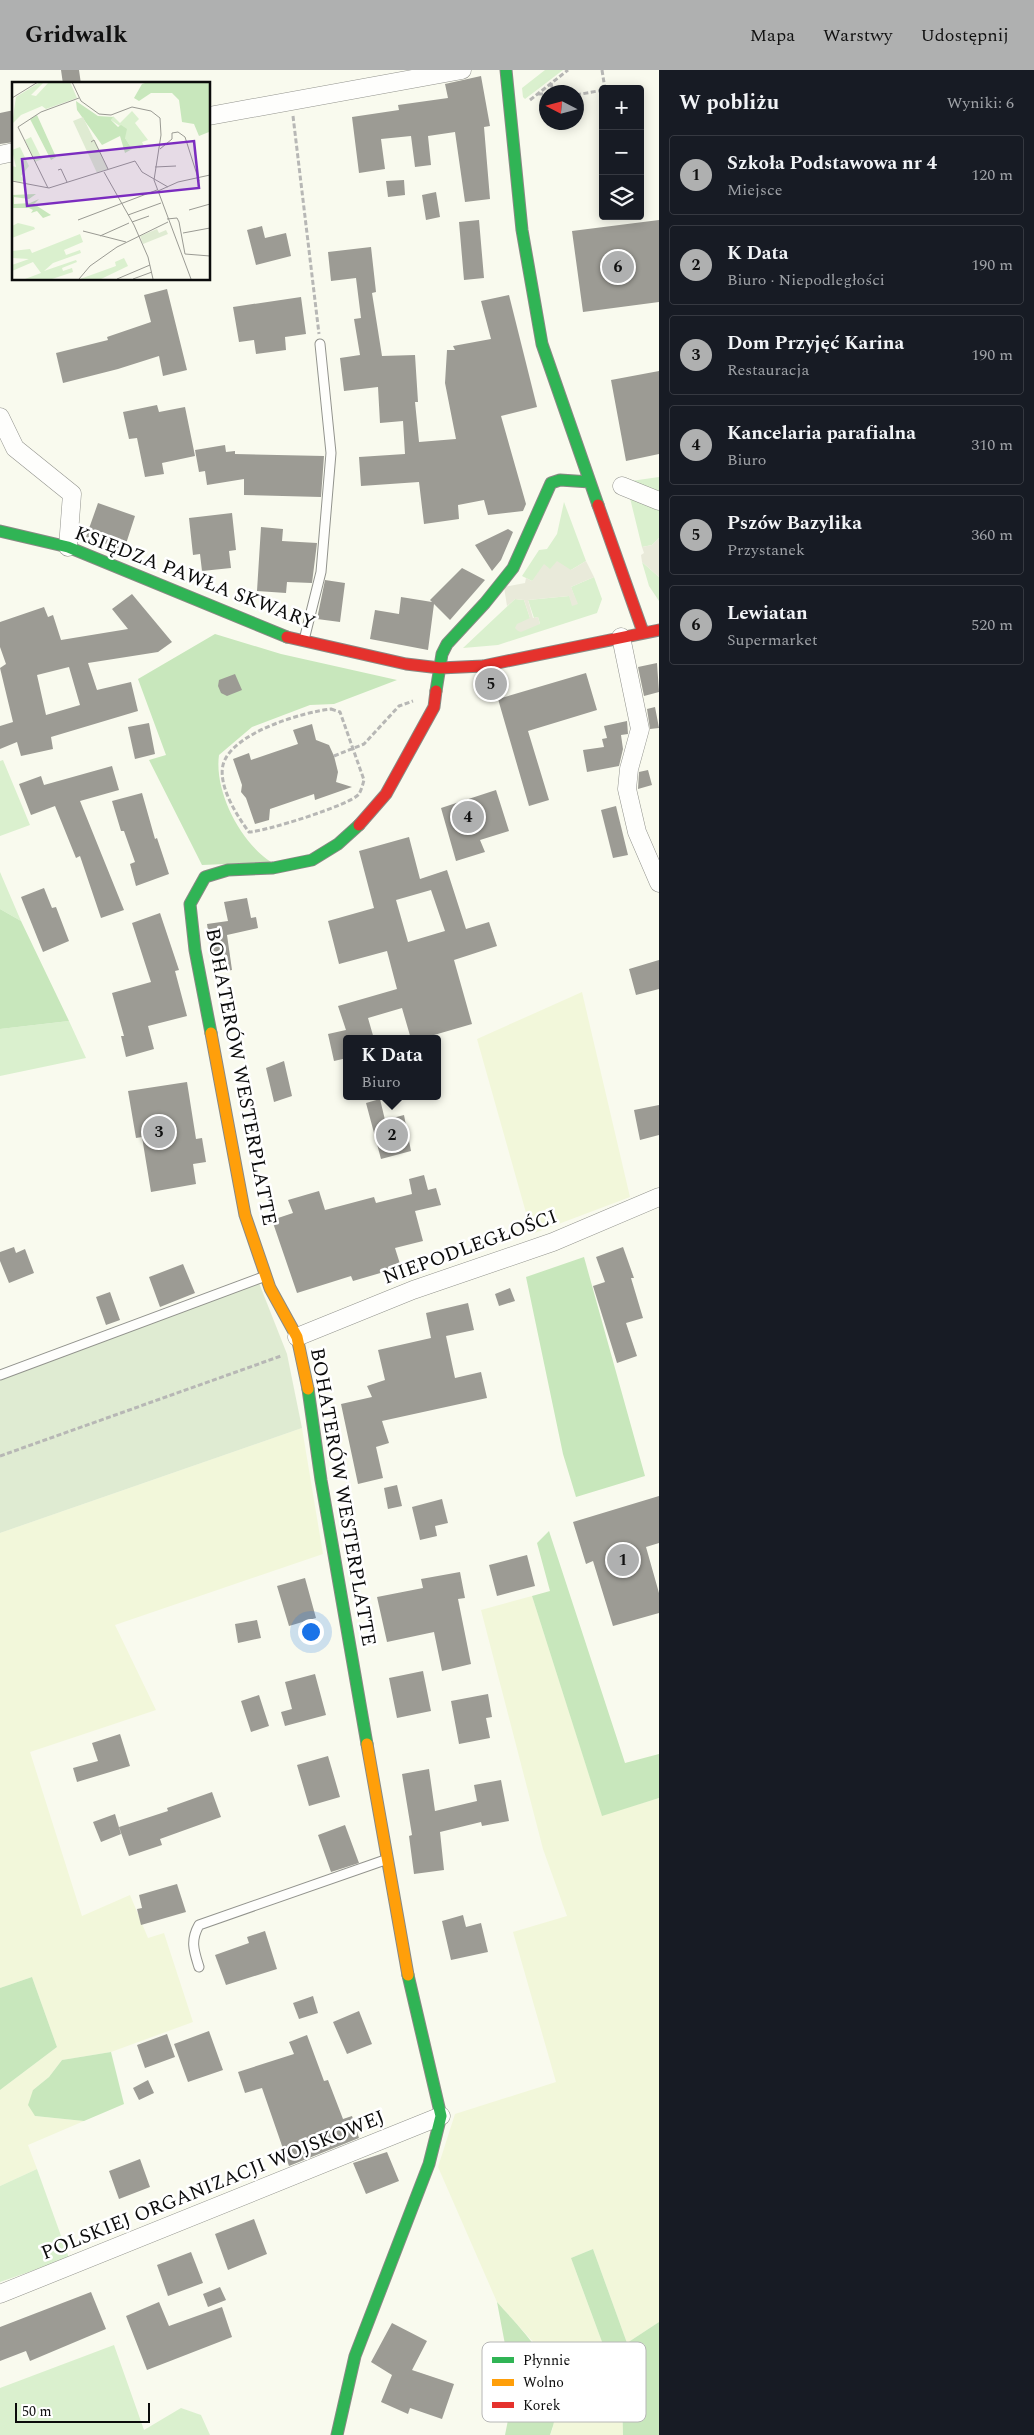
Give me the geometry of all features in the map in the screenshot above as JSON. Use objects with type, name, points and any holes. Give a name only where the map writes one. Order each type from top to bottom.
[{"type":"street","points":[[210,116],[462,70]]},
{"type":"street","points":[[506,70],[522,230],[542,344],[642,632]]},
{"type":"street","points":[[0,417],[15,448],[72,494],[68,547]]},
{"type":"street","name":"BOHATERÓW WESTERPLATTE","points":[[337,2435],[355,2356],[428,2164],[441,2116],[402,1950],[321,1480],[305,1366],[296,1337],[266,1276],[245,1215],[194,950],[190,904],[205,877],[228,870],[273,868],[312,860],[338,844],[359,825],[386,794],[434,707],[442,654],[446,644],[485,604],[513,568],[551,483],[560,480],[590,482]]},
{"type":"street","points":[[622,486],[659,501]]},
{"type":"street","name":"KSIĘDZA PAWŁA SKWARY","points":[[0,531],[68,547],[290,639],[406,664],[440,668],[483,666],[659,630]]},
{"type":"street","points":[[621,637],[640,729],[627,789],[637,832],[659,883]]},
{"type":"street","name":"NIEPODLEGŁOŚCI","points":[[296,1337],[413,1290],[553,1242],[659,1197]]},
{"type":"street","name":"POLSKIEJ ORGANIZACJI WOJSKOWEJ","points":[[0,2294],[441,2116]]},
{"type":"lane","points":[[304,642],[321,572],[331,453],[320,344]]},
{"type":"lane","points":[[0,1375],[266,1276]]},
{"type":"lane","points":[[199,1967],[192,1948],[194,1934],[199,1925],[386,1859]]},
{"type":"path","points":[[527,102],[568,70]]},
{"type":"path","points":[[602,70],[604,85]]},
{"type":"path","points":[[584,94],[599,91]]},
{"type":"path","points":[[292,101],[320,344]]},
{"type":"path","points":[[334,756],[364,744],[400,706],[419,700]]},
{"type":"path","points":[[331,709],[340,712],[354,748],[364,780],[358,795],[351,799],[258,832],[248,832],[236,815],[226,791],[223,766],[230,752],[260,729],[309,711],[331,709]]},
{"type":"path","points":[[0,1456],[287,1354]]},
{"type":"green space","points":[[545,70],[563,70],[543,85],[539,85],[539,88],[525,99],[522,88]]},
{"type":"green space","points":[[659,477],[659,495],[631,481]]},
{"type":"green space","points":[[629,494],[659,506],[659,538],[652,545],[642,547]]},
{"type":"green space","points":[[564,502],[586,561],[571,570],[550,569],[532,581],[522,576],[539,550],[547,549],[557,534]]},
{"type":"green space","points":[[642,562],[659,577],[659,601],[649,586]]},
{"type":"green space","points":[[594,577],[602,599],[597,613],[498,645],[463,648],[515,599],[524,600],[530,618],[540,624],[538,617],[534,618],[528,600],[569,596],[577,604],[571,587]]},
{"type":"green space","points":[[215,634],[281,654],[397,680],[334,704],[310,705],[252,727],[219,755],[221,784],[232,814],[249,842],[271,862],[202,865],[149,760],[166,755],[138,679]]},
{"type":"green space","points":[[3,760],[30,825],[0,836],[0,761]]},
{"type":"green space","points":[[0,872],[21,921],[0,909]]},
{"type":"green space","points":[[0,909],[21,921],[69,1021],[0,1029]]},
{"type":"green space","points":[[582,992],[630,1197],[532,1234],[477,1039]]},
{"type":"green space","points":[[69,1021],[86,1058],[0,1076],[0,1029]]},
{"type":"green space","points":[[584,1257],[645,1476],[576,1497],[563,1454],[526,1277]]},
{"type":"green space","points":[[302,1428],[323,1554],[115,1625],[156,1710],[30,1752],[82,1916],[130,1895],[148,1938],[164,1933],[193,2022],[111,2052],[62,2060],[49,2077],[33,2090],[35,2116],[84,2121],[28,2145],[37,2169],[0,2186],[0,2090],[57,2047],[32,1977],[0,1988],[0,1533]]},
{"type":"green space","points":[[549,1531],[625,1763],[659,1754],[659,1798],[602,1816],[532,1596],[550,1591],[537,1543]]},
{"type":"green space","points":[[532,1596],[602,1815],[659,1798],[659,2322],[629,2342],[627,2342],[593,2249],[571,2258],[602,2342],[533,2342],[497,2302],[438,2167],[455,2114],[556,2082],[513,1932],[567,1916],[543,1849],[481,1610]]},
{"type":"green space","points":[[32,1977],[57,2047],[0,2090],[0,1988]]},
{"type":"green space","points":[[111,2052],[124,2104],[84,2121],[35,2116],[28,2105],[33,2090],[49,2077],[62,2060]]},
{"type":"green space","points":[[37,2169],[69,2258],[0,2282],[0,2186]]},
{"type":"green space","points":[[593,2249],[627,2342],[602,2342],[571,2258]]},
{"type":"green space","points":[[497,2302],[532,2342],[505,2342]]},
{"type":"green space","points":[[659,2322],[659,2435],[623,2435],[623,2422],[646,2422],[646,2342],[629,2342]]},
{"type":"green space","points":[[114,2345],[144,2430],[181,2408],[201,2415],[210,2435],[0,2435],[0,2388]]},
{"type":"green space","points":[[508,2422],[553,2422],[550,2435],[505,2435]]},
{"type":"green space","points":[[552,2422],[623,2422],[623,2435],[550,2435],[553,2428]]},
{"type":"shaded area","points":[[659,538],[659,577],[642,562],[641,555],[644,553],[642,547],[652,545]]},
{"type":"shaded area","points":[[557,561],[571,570],[586,561],[594,577],[571,587],[578,604],[572,606],[569,596],[528,600],[533,618],[538,617],[540,624],[521,632],[518,631],[515,628],[517,624],[530,618],[524,600],[515,599],[507,606],[504,587],[525,583],[526,578],[532,581],[544,564],[550,569]]},
{"type":"shaded area","points":[[259,1283],[287,1354],[302,1428],[0,1533],[0,1380]]},
{"type":"building","points":[[61,70],[79,70],[81,82],[63,82]]},
{"type":"building","points":[[481,76],[490,126],[484,127],[490,199],[465,202],[455,132],[428,136],[431,165],[415,167],[411,136],[381,139],[385,169],[359,173],[352,117],[399,110],[398,105],[448,98],[445,84]]},
{"type":"building","points":[[12,110],[12,142],[0,144],[0,113]]},
{"type":"building","points":[[404,180],[405,195],[388,197],[386,181]]},
{"type":"building","points":[[436,192],[440,217],[426,220],[422,195]]},
{"type":"building","points":[[479,220],[484,278],[464,280],[459,222]]},
{"type":"building","points":[[659,220],[659,302],[583,312],[572,231]]},
{"type":"building","points":[[262,226],[265,238],[286,233],[291,256],[256,265],[247,230]]},
{"type":"building","points":[[371,247],[376,292],[372,293],[382,356],[415,355],[418,402],[415,402],[419,442],[456,439],[445,383],[447,350],[455,350],[453,346],[491,339],[481,301],[509,295],[537,407],[501,416],[526,504],[523,511],[488,515],[484,500],[458,505],[459,519],[424,524],[419,482],[361,486],[359,457],[405,454],[403,421],[380,423],[378,387],[344,391],[340,358],[360,355],[354,319],[361,318],[356,278],[331,281],[328,252]]},
{"type":"building","points":[[167,289],[187,370],[163,376],[159,356],[63,383],[56,353],[108,340],[107,337],[151,322],[144,295]]},
{"type":"building","points":[[301,297],[306,334],[285,337],[286,350],[256,354],[254,340],[239,342],[233,307]]},
{"type":"building","points":[[659,371],[659,454],[626,461],[611,380]]},
{"type":"building","points":[[157,405],[159,412],[185,407],[195,456],[162,463],[164,474],[145,477],[137,438],[129,439],[123,412]]},
{"type":"building","points":[[225,445],[226,452],[235,451],[235,454],[324,456],[321,497],[244,495],[244,479],[207,485],[205,471],[199,472],[195,450]]},
{"type":"building","points":[[98,503],[135,516],[124,550],[86,537]]},
{"type":"building","points":[[232,513],[236,550],[229,551],[231,568],[202,571],[200,554],[193,555],[189,518]]},
{"type":"building","points":[[261,527],[283,529],[282,541],[317,543],[312,583],[287,582],[286,593],[257,591]]},
{"type":"building","points":[[508,529],[513,532],[501,560],[492,571],[475,545]]},
{"type":"building","points":[[462,568],[485,580],[450,620],[434,604],[428,650],[370,639],[375,610],[399,614],[401,597],[432,602],[430,600]]},
{"type":"building","points":[[325,580],[345,583],[340,622],[317,619]]},
{"type":"building","points":[[132,594],[172,642],[158,652],[88,663],[97,690],[131,682],[138,711],[51,737],[53,749],[21,756],[17,742],[0,749],[0,726],[13,722],[0,668],[6,664],[0,647],[0,622],[44,607],[48,617],[53,615],[61,640],[128,629],[112,609]],"holes":[[[69,667],[80,705],[46,715],[37,675]]]},
{"type":"building","points":[[657,663],[659,692],[644,696],[638,667]]},
{"type":"building","points":[[586,673],[597,710],[528,731],[549,800],[529,806],[498,699]]},
{"type":"building","points":[[235,674],[242,690],[227,696],[221,693],[218,686],[219,680]]},
{"type":"building","points":[[655,707],[659,728],[650,729],[647,709]]},
{"type":"building","points":[[627,721],[628,734],[621,735],[623,749],[619,766],[587,772],[583,750],[604,747],[602,739],[607,738],[604,726]]},
{"type":"building","points":[[149,723],[155,754],[135,759],[128,727]]},
{"type":"building","points":[[312,724],[316,740],[329,745],[334,756],[338,772],[336,782],[352,787],[315,800],[314,794],[270,809],[269,820],[255,824],[246,798],[241,792],[242,785],[233,759],[249,753],[251,760],[298,744],[293,730]]},
{"type":"building","points":[[112,766],[119,790],[80,801],[124,910],[101,918],[80,856],[76,858],[55,806],[31,815],[19,784],[41,776],[44,785]]},
{"type":"building","points":[[648,770],[652,785],[638,789],[639,772]]},
{"type":"building","points":[[496,790],[509,831],[480,840],[485,852],[456,861],[441,808]]},
{"type":"building","points":[[142,793],[155,839],[157,838],[169,874],[136,886],[130,864],[135,862],[124,831],[121,831],[112,801]]},
{"type":"building","points":[[616,806],[628,855],[613,858],[601,810]]},
{"type":"building","points":[[409,837],[420,879],[447,870],[466,929],[489,922],[497,946],[454,960],[472,1024],[434,1035],[410,1035],[402,1008],[368,1018],[373,1035],[343,1035],[343,1059],[334,1061],[328,1034],[346,1030],[338,1006],[397,989],[387,951],[339,964],[328,921],[374,908],[359,851]],"holes":[[[431,890],[445,931],[408,942],[396,900]]]},
{"type":"building","points":[[44,888],[52,908],[56,907],[69,941],[43,952],[21,897]]},
{"type":"building","points":[[247,898],[251,918],[256,917],[258,928],[227,935],[232,970],[214,973],[207,924],[228,921],[224,902]]},
{"type":"building","points":[[160,913],[179,970],[175,971],[187,1016],[148,1026],[154,1049],[126,1057],[121,1036],[124,1036],[112,993],[151,982],[132,923]]},
{"type":"building","points":[[659,960],[659,989],[636,995],[629,969]]},
{"type":"building","points":[[284,1061],[292,1096],[274,1102],[266,1068]]},
{"type":"building","points":[[187,1082],[196,1139],[202,1138],[206,1162],[193,1164],[196,1184],[151,1192],[142,1137],[136,1138],[128,1091]]},
{"type":"building","points":[[380,1100],[385,1120],[404,1115],[411,1151],[381,1159],[366,1103]]},
{"type":"building","points":[[659,1105],[659,1135],[640,1140],[634,1110]]},
{"type":"building","points":[[424,1175],[428,1190],[436,1188],[441,1205],[415,1211],[423,1241],[395,1248],[401,1267],[353,1281],[351,1276],[297,1293],[272,1220],[293,1213],[288,1200],[319,1191],[325,1210],[374,1197],[376,1203],[412,1194],[409,1179]]},
{"type":"building","points":[[14,1247],[16,1253],[25,1249],[34,1273],[9,1283],[0,1261],[0,1252]]},
{"type":"building","points":[[623,1247],[634,1278],[631,1278],[643,1318],[626,1323],[637,1356],[617,1363],[593,1286],[605,1282],[596,1257]]},
{"type":"building","points":[[183,1264],[195,1293],[160,1307],[149,1277]]},
{"type":"building","points":[[510,1288],[515,1301],[499,1306],[495,1294]]},
{"type":"building","points":[[110,1292],[120,1320],[106,1325],[96,1297]]},
{"type":"building","points":[[468,1303],[474,1330],[446,1336],[455,1378],[481,1372],[487,1398],[382,1421],[389,1443],[376,1447],[383,1478],[358,1484],[341,1404],[372,1397],[367,1386],[385,1380],[378,1350],[431,1338],[426,1313]]},
{"type":"building","points":[[397,1485],[402,1506],[388,1509],[384,1488]]},
{"type":"building","points":[[659,1496],[659,1543],[646,1547],[659,1593],[659,1613],[613,1626],[593,1561],[586,1564],[573,1522]]},
{"type":"building","points":[[442,1499],[448,1523],[435,1526],[437,1536],[420,1540],[412,1507]]},
{"type":"building","points":[[527,1555],[535,1586],[497,1596],[489,1565]]},
{"type":"building","points":[[460,1572],[465,1598],[458,1599],[471,1664],[442,1671],[434,1632],[387,1642],[377,1597],[423,1588],[421,1579]]},
{"type":"building","points":[[305,1578],[316,1618],[289,1626],[277,1586]]},
{"type":"building","points":[[257,1620],[261,1638],[238,1643],[235,1624]]},
{"type":"building","points":[[423,1671],[431,1711],[397,1718],[389,1678]]},
{"type":"building","points":[[315,1674],[326,1715],[285,1726],[281,1712],[292,1709],[285,1682]]},
{"type":"building","points":[[488,1694],[492,1717],[486,1718],[490,1738],[459,1744],[451,1701]]},
{"type":"building","points":[[259,1695],[269,1726],[251,1732],[241,1701]]},
{"type":"building","points":[[120,1734],[130,1766],[77,1782],[73,1768],[98,1761],[92,1743]]},
{"type":"building","points":[[328,1756],[340,1797],[309,1806],[297,1765]]},
{"type":"building","points":[[429,1769],[435,1811],[477,1801],[474,1785],[501,1780],[509,1821],[482,1826],[481,1822],[440,1832],[444,1870],[414,1874],[409,1836],[412,1835],[402,1774]]},
{"type":"building","points":[[212,1792],[221,1817],[160,1839],[162,1845],[129,1856],[119,1827],[168,1811],[167,1808]]},
{"type":"building","points":[[115,1814],[121,1834],[101,1842],[93,1822]]},
{"type":"building","points":[[345,1825],[359,1863],[331,1872],[318,1835]]},
{"type":"building","points":[[177,1884],[186,1912],[141,1925],[137,1909],[142,1908],[139,1895]]},
{"type":"building","points":[[463,1915],[466,1927],[481,1923],[488,1952],[451,1960],[442,1921]]},
{"type":"building","points":[[265,1931],[277,1969],[226,1985],[215,1955],[249,1943],[247,1937]]},
{"type":"building","points":[[313,1996],[318,2013],[299,2019],[293,2003]]},
{"type":"building","points":[[359,2011],[372,2044],[347,2054],[333,2022]]},
{"type":"building","points":[[209,2031],[223,2070],[188,2082],[174,2044]]},
{"type":"building","points":[[167,2034],[175,2057],[145,2068],[137,2045]]},
{"type":"building","points":[[307,2035],[324,2081],[328,2080],[343,2119],[352,2116],[359,2138],[289,2166],[262,2088],[245,2093],[238,2072],[294,2054],[289,2042]]},
{"type":"building","points":[[148,2080],[154,2093],[139,2100],[133,2088]]},
{"type":"building","points":[[387,2152],[399,2181],[366,2194],[353,2163]]},
{"type":"building","points":[[140,2159],[150,2187],[119,2199],[109,2171]]},
{"type":"building","points":[[254,2219],[267,2254],[228,2270],[215,2234]]},
{"type":"building","points":[[191,2252],[203,2283],[168,2296],[157,2265]]},
{"type":"building","points":[[220,2287],[226,2300],[208,2307],[203,2294]]},
{"type":"building","points":[[91,2292],[106,2329],[30,2361],[26,2351],[0,2361],[0,2327]]},
{"type":"building","points":[[159,2302],[169,2326],[222,2307],[232,2337],[147,2370],[126,2316]]},
{"type":"building","points":[[392,2323],[427,2341],[412,2370],[454,2384],[442,2419],[410,2408],[408,2414],[381,2402],[392,2375],[371,2362]]},
{"type":"traffic: fast","points":[[506,70],[522,230],[542,344],[598,505]]},
{"type":"traffic: fast","points":[[436,691],[442,654],[447,644],[485,603],[513,568],[551,483],[560,480],[590,482]]},
{"type":"traffic: fast","points":[[0,531],[68,547],[287,637]]},
{"type":"traffic: fast","points":[[211,1033],[195,950],[190,904],[205,877],[228,870],[273,868],[312,860],[338,844],[359,825]]},
{"type":"traffic: fast","points":[[308,1389],[321,1480],[367,1744]]},
{"type":"traffic: fast","points":[[337,2435],[355,2356],[429,2164],[441,2116],[408,1975]]},
{"type":"traffic: slow","points":[[211,1033],[245,1215],[270,1288],[297,1337],[308,1389]]},
{"type":"traffic: slow","points":[[367,1744],[408,1975]]},
{"type":"traffic: jam","points":[[598,505],[643,632]]},
{"type":"traffic: jam","points":[[287,637],[406,664],[440,668],[483,666],[659,630]]},
{"type":"traffic: jam","points":[[359,825],[386,794],[434,707],[436,691]]},
{"type":"place","name":"Lewiatan","points":[[618,267]]},
{"type":"place","name":"Pszów Bazylika","points":[[491,684]]},
{"type":"place","name":"Kancelaria parafialna","points":[[468,817]]},
{"type":"place","name":"Dom Przyjęć Karina","points":[[159,1132]]},
{"type":"place","name":"K Data","points":[[392,1135]]},
{"type":"place","name":"Szkoła Podstawowa nr 4","points":[[623,1560]]}]
